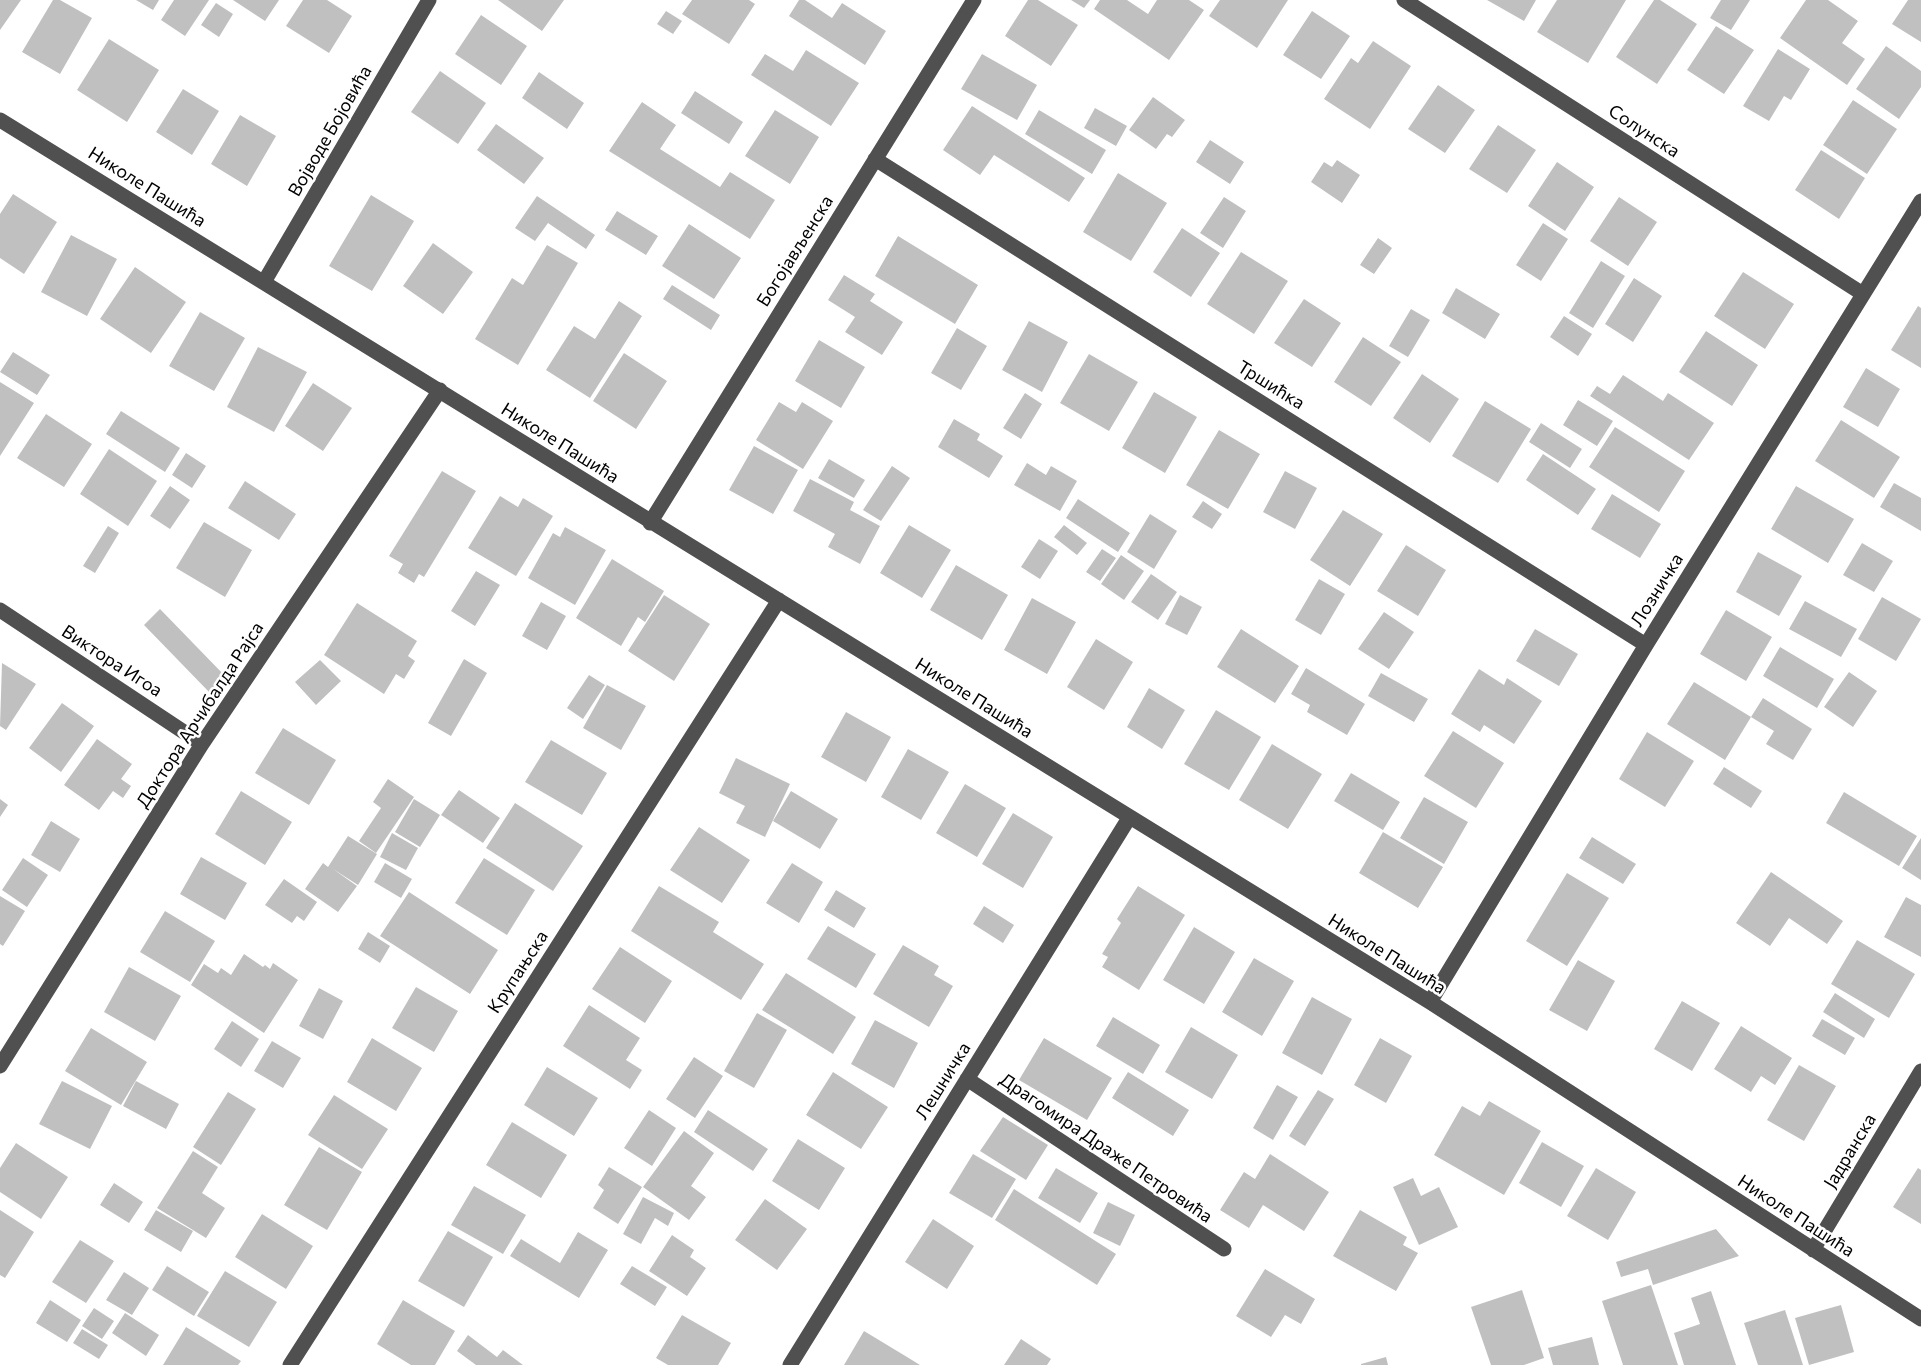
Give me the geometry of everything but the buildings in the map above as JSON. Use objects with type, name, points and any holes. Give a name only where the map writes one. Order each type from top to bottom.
[{"type":"street","name":"Војводе Бојовића","points":[[264,282],[429,0]]},
{"type":"street","name":"Богојављенска","points":[[650,523],[974,0]]},
{"type":"street","name":"Солунска","points":[[1404,0],[1863,294]]},
{"type":"street","name":"Николе Пашића","points":[[0,120],[1430,1002],[1921,1319]]},
{"type":"street","name":"Тршићка","points":[[875,159],[1646,645]]},
{"type":"street","name":"Лозничка","points":[[1430,1002],[1646,645],[1921,201]]},
{"type":"street","name":"Доктора Арчибалда Рајса","points":[[0,1066],[202,744],[441,390]]},
{"type":"street","name":"Крупањска","points":[[290,1365],[779,600]]},
{"type":"street","name":"Виктора Игоа","points":[[0,610],[202,744]]},
{"type":"street","name":"Лешничка","points":[[790,1365],[1130,818]]},
{"type":"street","name":"Јадранска","points":[[1813,1250],[1921,1071]]},
{"type":"street","name":"Драгомира Драже Петровића","points":[[967,1079],[1224,1249]]}]
